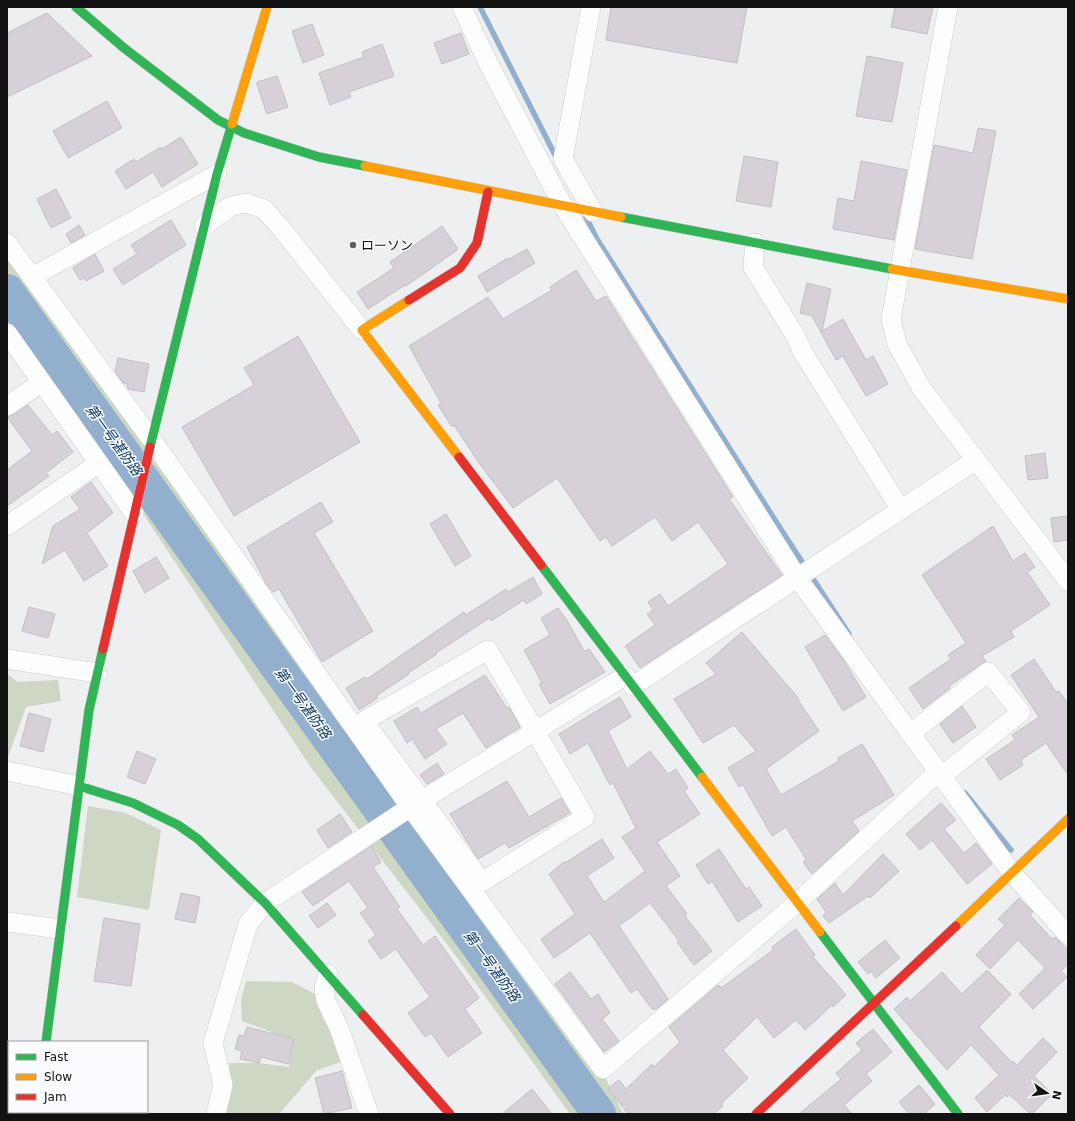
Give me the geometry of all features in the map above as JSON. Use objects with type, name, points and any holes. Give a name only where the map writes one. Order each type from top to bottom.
[{"type":"street","points":[[76,7],[183,95],[231,127],[244,133],[320,157],[488,192],[901,271],[1068,299]]},
{"type":"street","points":[[46,1041],[89,710],[135,508],[216,174],[267,7]]},
{"type":"street","points":[[462,7],[487,61],[563,206],[798,578],[914,731],[1012,873],[1068,934]]},
{"type":"street","points":[[591,7],[563,159],[593,212]]},
{"type":"street","points":[[948,7],[901,271],[891,319],[897,344],[922,389],[1068,581]]},
{"type":"street","points":[[32,277],[216,174]]},
{"type":"street","points":[[362,330],[460,268],[477,243],[488,192]]},
{"type":"street","points":[[204,226],[231,206],[246,203],[264,209],[280,227],[362,330],[958,1114]]},
{"type":"street","points":[[7,243],[151,445],[603,1069],[798,902],[943,773],[1021,712],[988,672],[914,731]]},
{"type":"street","points":[[755,243],[753,267],[796,337],[802,350],[901,510]]},
{"type":"street","points":[[7,333],[99,463],[135,508]]},
{"type":"street","points":[[7,406],[42,382]]},
{"type":"street","points":[[216,1114],[223,1085],[212,1043],[248,924],[265,903],[372,832],[536,730],[629,681],[798,578],[976,460]]},
{"type":"street","points":[[7,526],[99,463]]},
{"type":"street","points":[[488,650],[536,730],[585,817],[482,882],[413,807],[364,721],[488,650]]},
{"type":"street","points":[[7,659],[97,673]]},
{"type":"street","points":[[7,772],[79,786],[133,803],[178,825],[198,839],[265,903],[450,1114]]},
{"type":"street","points":[[756,1114],[875,1004],[1068,820]]},
{"type":"street","points":[[7,922],[60,929]]},
{"type":"street","points":[[328,974],[324,988],[326,1001],[339,1028],[369,1114]]},
{"type":"green space","points":[[7,243],[131,411],[148,454],[266,602],[599,1064],[623,1114],[570,1114],[450,948],[312,769],[136,503],[7,333]]},
{"type":"green space","points":[[7,674],[18,682],[58,680],[61,701],[26,707],[7,760]]},
{"type":"green space","points":[[88,806],[126,813],[161,830],[149,910],[77,897]]},
{"type":"green space","points":[[246,981],[292,982],[319,996],[341,1062],[317,1070],[279,1114],[223,1114],[230,1063],[259,1063],[289,1067],[292,1040],[242,1021],[241,1000]]},
{"type":"building","points":[[611,7],[747,7],[737,63],[606,40]]},
{"type":"building","points":[[895,7],[933,7],[927,34],[891,27]]},
{"type":"building","points":[[47,13],[92,56],[7,97],[7,33]]},
{"type":"building","points":[[312,24],[324,55],[303,63],[292,31]]},
{"type":"building","points":[[461,33],[469,54],[442,64],[434,43]]},
{"type":"building","points":[[382,44],[394,76],[349,92],[351,97],[330,105],[319,73],[364,57],[362,52]]},
{"type":"building","points":[[867,56],[903,63],[892,122],[856,116]]},
{"type":"building","points":[[277,76],[288,107],[267,114],[257,82]]},
{"type":"building","points":[[107,101],[122,128],[68,158],[53,131]]},
{"type":"building","points":[[978,128],[996,131],[972,259],[915,249],[934,145],[973,153]]},
{"type":"building","points":[[181,137],[198,164],[162,187],[153,172],[126,189],[115,171],[134,159],[136,162],[161,147],[162,149]]},
{"type":"building","points":[[744,156],[778,162],[771,207],[736,201]]},
{"type":"building","points":[[861,161],[907,170],[894,240],[833,229],[838,198],[854,201]]},
{"type":"building","points":[[56,189],[71,218],[51,228],[37,199]]},
{"type":"building","points":[[171,220],[186,245],[123,285],[113,269],[137,254],[131,245]]},
{"type":"building","points":[[79,225],[85,235],[71,243],[66,234]]},
{"type":"building","points":[[442,226],[458,249],[406,286],[405,285],[368,309],[357,292],[394,268],[390,262]]},
{"type":"building","points":[[527,249],[535,263],[487,292],[478,276],[508,258],[509,259]]},
{"type":"building","points":[[95,254],[104,271],[86,281],[85,278],[80,280],[73,268]]},
{"type":"building","points":[[576,270],[596,301],[606,296],[733,497],[729,499],[782,575],[640,668],[625,646],[655,625],[647,614],[653,610],[648,602],[660,594],[668,606],[728,564],[698,522],[672,541],[655,517],[612,546],[606,537],[600,541],[557,478],[513,508],[479,463],[454,425],[452,427],[438,405],[441,403],[409,346],[488,297],[503,319],[552,290],[550,287]]},
{"type":"building","points":[[807,283],[831,289],[822,331],[843,319],[866,360],[873,356],[888,384],[866,396],[843,356],[836,360],[812,316],[800,313]]},
{"type":"building","points":[[298,336],[360,442],[234,516],[182,427],[254,385],[244,368]]},
{"type":"building","points":[[118,358],[149,364],[144,392],[128,389],[127,383],[123,383],[115,371]]},
{"type":"building","points":[[28,405],[52,435],[57,431],[73,452],[46,473],[49,476],[7,506],[7,470],[32,451],[7,417],[13,415]]},
{"type":"building","points":[[1045,453],[1048,478],[1028,480],[1025,456]]},
{"type":"building","points":[[91,482],[113,513],[87,533],[108,566],[84,581],[65,550],[42,564],[53,526],[80,509],[71,497]]},
{"type":"building","points":[[321,502],[333,522],[314,533],[373,631],[322,662],[279,589],[273,592],[267,585],[247,547]]},
{"type":"building","points":[[446,514],[471,556],[455,566],[430,524]]},
{"type":"building","points":[[1068,516],[1068,540],[1054,542],[1051,518]]},
{"type":"building","points":[[993,526],[1013,561],[1025,553],[1035,567],[1027,572],[1050,605],[1011,631],[1014,637],[982,656],[986,661],[949,686],[950,688],[923,709],[909,688],[951,659],[948,655],[966,643],[922,575]]},
{"type":"building","points":[[156,557],[169,578],[145,593],[133,571]]},
{"type":"building","points":[[533,577],[542,594],[526,604],[524,600],[491,621],[489,618],[436,653],[437,654],[376,696],[378,698],[359,710],[346,688],[365,677],[367,679],[464,612],[466,615],[506,589],[508,592]]},
{"type":"building","points":[[29,607],[55,614],[48,638],[22,631]]},
{"type":"building","points":[[558,608],[568,622],[584,651],[589,649],[605,672],[550,704],[539,684],[542,683],[524,650],[550,635],[541,618]]},
{"type":"building","points":[[742,632],[799,699],[798,700],[819,731],[766,769],[781,795],[839,761],[838,758],[862,744],[894,795],[852,821],[859,831],[812,874],[803,862],[806,859],[786,827],[772,836],[743,785],[739,787],[728,768],[756,751],[734,725],[703,743],[674,699],[716,674],[706,663]]},
{"type":"building","points":[[825,635],[844,661],[866,697],[843,711],[805,647]]},
{"type":"building","points":[[1034,659],[1056,692],[1059,691],[1068,704],[1068,775],[1046,743],[1021,760],[1023,765],[1000,780],[986,759],[1015,740],[1012,735],[1039,717],[1011,675]]},
{"type":"building","points":[[485,675],[507,708],[509,707],[520,727],[486,748],[463,713],[436,729],[447,744],[425,759],[412,739],[407,743],[394,721],[417,707],[421,713]]},
{"type":"building","points":[[620,697],[631,717],[608,731],[627,769],[650,751],[668,774],[676,769],[688,788],[684,791],[700,814],[657,842],[680,876],[666,886],[687,914],[685,916],[712,951],[694,965],[677,942],[679,941],[650,903],[619,926],[668,999],[655,1010],[654,1008],[652,1009],[637,989],[631,993],[590,933],[554,958],[541,939],[575,914],[549,874],[564,862],[565,863],[602,839],[614,858],[587,876],[604,902],[645,871],[622,837],[636,828],[613,783],[610,785],[588,743],[570,754],[559,734]]},
{"type":"building","points":[[962,706],[976,727],[953,743],[940,724]]},
{"type":"building","points":[[29,713],[51,719],[43,752],[20,746]]},
{"type":"building","points":[[137,751],[156,759],[145,784],[127,777]]},
{"type":"building","points":[[437,763],[444,774],[427,784],[420,775]]},
{"type":"building","points":[[507,781],[529,817],[561,798],[570,813],[509,848],[505,843],[478,859],[450,814]]},
{"type":"building","points":[[941,803],[956,820],[944,829],[964,853],[976,843],[992,864],[967,884],[932,840],[920,850],[906,834]]},
{"type":"building","points":[[340,814],[352,832],[328,848],[317,830]]},
{"type":"building","points":[[371,846],[381,862],[373,867],[400,907],[397,909],[423,945],[435,936],[479,998],[465,1009],[482,1033],[448,1057],[431,1033],[425,1037],[408,1013],[430,997],[396,949],[381,959],[368,941],[376,935],[360,913],[368,908],[349,881],[313,906],[302,892]]},
{"type":"building","points":[[719,849],[746,889],[749,887],[762,906],[738,922],[712,881],[708,884],[696,865]]},
{"type":"building","points":[[883,854],[899,871],[870,898],[868,896],[829,923],[823,916],[826,912],[817,899],[835,883],[843,895]]},
{"type":"building","points":[[181,893],[200,897],[195,923],[175,919]]},
{"type":"building","points":[[1019,898],[1033,912],[1030,915],[1052,939],[1055,937],[1068,950],[1068,964],[1061,971],[1067,977],[1033,1009],[1019,994],[1045,968],[1018,940],[990,969],[976,955],[1005,925],[998,919]]},
{"type":"building","points":[[327,903],[336,915],[318,928],[309,916]]},
{"type":"building","points":[[104,918],[140,924],[131,986],[94,981]]},
{"type":"building","points":[[796,929],[815,955],[813,957],[846,995],[833,1007],[832,1005],[805,1030],[796,1020],[774,1038],[757,1017],[723,1050],[748,1078],[721,1104],[723,1106],[714,1114],[628,1114],[608,1088],[619,1080],[626,1089],[652,1064],[654,1067],[680,1042],[669,1027],[718,985],[721,988],[773,950],[772,947]]},
{"type":"building","points":[[885,940],[900,958],[876,978],[871,971],[868,974],[858,962]]},
{"type":"building","points":[[987,970],[1011,994],[979,1027],[1012,1063],[1013,1061],[1017,1065],[1043,1038],[1057,1052],[1034,1076],[1052,1094],[1032,1114],[1030,1114],[1009,1094],[1007,1097],[1005,1095],[987,1112],[975,1098],[999,1075],[971,1045],[947,1070],[894,1009],[907,997],[910,1001],[942,972],[962,994]]},
{"type":"building","points":[[570,972],[591,999],[598,994],[610,1013],[602,1019],[619,1041],[604,1052],[555,984]]},
{"type":"building","points":[[247,1027],[294,1039],[288,1064],[261,1057],[259,1063],[240,1059],[242,1051],[235,1049],[239,1035],[244,1036]]},
{"type":"building","points":[[873,1029],[892,1052],[866,1074],[872,1081],[844,1105],[852,1114],[799,1114],[841,1079],[836,1073],[862,1050],[856,1043]]},
{"type":"building","points":[[342,1071],[352,1108],[324,1114],[315,1078]]},
{"type":"building","points":[[919,1085],[935,1104],[924,1114],[909,1114],[899,1102]]},
{"type":"building","points":[[532,1089],[552,1114],[502,1114]]},
{"type":"waterway","points":[[480,7],[558,161]]},
{"type":"waterway","points":[[586,217],[597,239],[849,634]]},
{"type":"waterway","name":"第一号湛防路","points":[[7,291],[599,1114]]},
{"type":"waterway","points":[[965,793],[1011,850]]},
{"type":"traffic: fast","points":[[76,7],[124,48],[218,120],[244,133],[319,157],[365,166]]},
{"type":"traffic: fast","points":[[150,447],[217,174],[232,124]]},
{"type":"traffic: fast","points":[[621,217],[892,269]]},
{"type":"traffic: fast","points":[[541,565],[702,777]]},
{"type":"traffic: fast","points":[[46,1041],[89,710],[103,649]]},
{"type":"traffic: fast","points":[[79,786],[133,803],[178,825],[198,839],[265,903],[363,1015]]},
{"type":"traffic: fast","points":[[820,932],[958,1114]]},
{"type":"traffic: slow","points":[[232,124],[267,7]]},
{"type":"traffic: slow","points":[[365,166],[621,217]]},
{"type":"traffic: slow","points":[[892,269],[1068,299]]},
{"type":"traffic: slow","points":[[409,300],[362,330],[459,457]]},
{"type":"traffic: slow","points":[[702,777],[820,932]]},
{"type":"traffic: slow","points":[[956,926],[1068,819]]},
{"type":"traffic: jam","points":[[409,300],[460,268],[477,243],[488,192]]},
{"type":"traffic: jam","points":[[103,649],[150,447]]},
{"type":"traffic: jam","points":[[459,457],[541,565]]},
{"type":"traffic: jam","points":[[756,1114],[956,926]]},
{"type":"traffic: jam","points":[[363,1015],[450,1114]]},
{"type":"place","name":"ローソン","points":[[353,245]]}]
